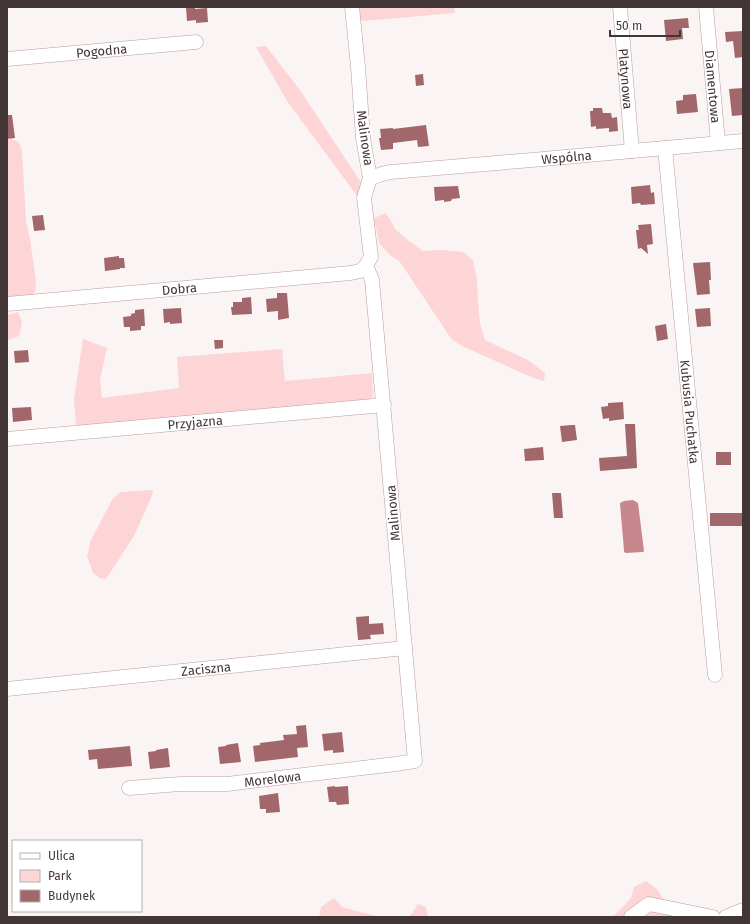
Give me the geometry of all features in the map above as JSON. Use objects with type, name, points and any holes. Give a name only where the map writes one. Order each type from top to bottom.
[{"type":"street","name":"Malinowa","points":[[352,7],[363,138],[370,178],[364,198],[371,257],[365,267],[368,270],[372,280],[415,761]]},
{"type":"street","name":"Platynowa","points":[[620,7],[632,151]]},
{"type":"street","name":"Diamentowa","points":[[706,7],[718,143]]},
{"type":"street","name":"Pogodna","points":[[7,59],[196,42]]},
{"type":"street","name":"Wspólna","points":[[370,178],[382,173],[390,172],[743,141]]},
{"type":"street","name":"Kubusia Puchatka","points":[[665,148],[716,675]]},
{"type":"street","name":"Dobra","points":[[7,304],[351,273],[360,271],[365,267]]},
{"type":"street","name":"Przyjazna","points":[[7,439],[384,405]]},
{"type":"street","name":"Zaciszna","points":[[7,689],[405,648]]},
{"type":"street","name":"Morelowa","points":[[129,788],[180,784],[227,784],[415,761]]},
{"type":"street","points":[[631,917],[649,904],[713,917]]},
{"type":"street","points":[[726,917],[743,910]]},
{"type":"green space","points":[[356,7],[454,7],[455,13],[363,21],[357,16]]},
{"type":"green space","points":[[266,46],[300,90],[362,184],[360,200],[287,101],[256,47]]},
{"type":"green space","points":[[11,139],[19,142],[22,151],[26,221],[36,281],[35,293],[27,297],[7,298],[7,140]]},
{"type":"green space","points":[[386,213],[395,229],[423,251],[441,250],[463,252],[473,260],[477,280],[480,323],[485,340],[528,360],[545,373],[544,381],[531,377],[464,347],[452,340],[400,262],[390,255],[379,243],[374,218]]},
{"type":"green space","points":[[18,312],[22,322],[19,336],[8,340],[7,353],[7,315]]},
{"type":"green space","points":[[83,339],[107,348],[100,380],[102,398],[179,388],[177,357],[282,349],[285,381],[372,373],[373,396],[369,400],[76,426],[74,399]]},
{"type":"green space","points":[[153,490],[152,496],[134,536],[106,579],[99,578],[93,573],[87,556],[91,540],[113,498],[121,492]]},
{"type":"green space","points":[[646,881],[658,890],[665,902],[674,911],[673,917],[613,917],[631,898],[634,887]]},
{"type":"green space","points":[[334,898],[342,907],[379,917],[319,917],[321,907]]},
{"type":"green space","points":[[418,904],[426,907],[428,917],[409,917]]},
{"type":"shaded area","points":[[633,500],[638,503],[644,551],[626,553],[624,552],[620,503]]},
{"type":"building","points":[[195,7],[195,9],[207,8],[208,22],[196,23],[196,20],[187,21],[186,8]]},
{"type":"building","points":[[688,18],[689,28],[682,28],[683,39],[666,41],[664,20]]},
{"type":"building","points":[[743,31],[743,57],[735,58],[733,41],[726,42],[725,32]]},
{"type":"building","points":[[423,74],[424,85],[416,86],[415,75]]},
{"type":"building","points":[[743,88],[743,115],[732,116],[729,89]]},
{"type":"building","points":[[696,94],[698,112],[677,114],[676,101],[683,100],[683,95]]},
{"type":"building","points":[[593,108],[602,108],[603,113],[611,113],[612,118],[617,117],[618,131],[609,132],[609,128],[596,129],[596,126],[591,127],[590,111],[593,111]]},
{"type":"building","points":[[7,115],[12,115],[15,138],[7,139]]},
{"type":"building","points":[[426,125],[429,146],[418,147],[417,140],[393,143],[393,149],[381,150],[379,138],[381,138],[380,129]]},
{"type":"building","points":[[650,185],[651,193],[654,192],[655,204],[632,204],[631,187]]},
{"type":"building","points":[[458,186],[460,198],[444,202],[444,200],[435,201],[434,187]]},
{"type":"building","points":[[43,215],[45,230],[34,231],[32,216]]},
{"type":"building","points":[[651,224],[653,244],[647,245],[648,254],[641,248],[638,249],[636,230],[639,230],[638,225]]},
{"type":"building","points":[[119,256],[119,258],[124,258],[125,268],[105,271],[104,258]]},
{"type":"building","points":[[710,262],[710,294],[697,295],[693,263]]},
{"type":"building","points":[[277,293],[287,293],[289,318],[278,320],[278,311],[267,312],[266,299],[277,298]]},
{"type":"building","points":[[251,297],[252,314],[232,315],[231,307],[233,307],[233,302],[242,302],[242,298]]},
{"type":"building","points":[[181,308],[182,323],[164,323],[163,309]]},
{"type":"building","points":[[710,308],[711,326],[697,327],[695,309]]},
{"type":"building","points":[[144,309],[145,326],[141,326],[141,330],[130,331],[130,327],[124,327],[123,317],[131,316],[131,314],[135,313],[135,310]]},
{"type":"building","points":[[666,324],[668,339],[657,341],[655,326]]},
{"type":"building","points":[[214,340],[223,340],[223,348],[215,349]]},
{"type":"building","points":[[28,350],[29,362],[15,363],[14,351]]},
{"type":"building","points":[[623,402],[624,419],[609,421],[609,418],[603,419],[601,407],[608,406],[608,403]]},
{"type":"building","points":[[31,407],[32,420],[13,422],[12,408]]},
{"type":"building","points":[[625,424],[635,424],[637,468],[600,471],[599,458],[627,456]]},
{"type":"building","points":[[575,425],[577,440],[562,442],[560,426]]},
{"type":"building","points":[[543,447],[544,460],[525,461],[524,449]]},
{"type":"building","points":[[716,452],[731,452],[731,465],[716,465]]},
{"type":"building","points":[[552,493],[561,493],[563,518],[554,518]]},
{"type":"building","points":[[710,513],[743,513],[743,526],[710,526]]},
{"type":"building","points":[[369,616],[369,624],[383,623],[384,634],[370,635],[371,639],[358,640],[356,617]]},
{"type":"building","points":[[306,725],[308,747],[297,748],[298,757],[255,762],[253,746],[260,745],[260,743],[284,740],[283,735],[297,734],[296,726]]},
{"type":"building","points":[[342,732],[344,752],[333,753],[333,750],[324,751],[322,734]]},
{"type":"building","points":[[238,743],[241,762],[220,764],[218,747]]},
{"type":"building","points":[[130,746],[132,766],[98,769],[97,759],[89,760],[88,750]]},
{"type":"building","points":[[168,748],[170,767],[150,769],[148,752]]},
{"type":"building","points":[[348,786],[349,804],[337,805],[336,802],[329,802],[327,787]]},
{"type":"building","points":[[278,793],[280,812],[266,813],[266,809],[260,809],[259,796]]}]
